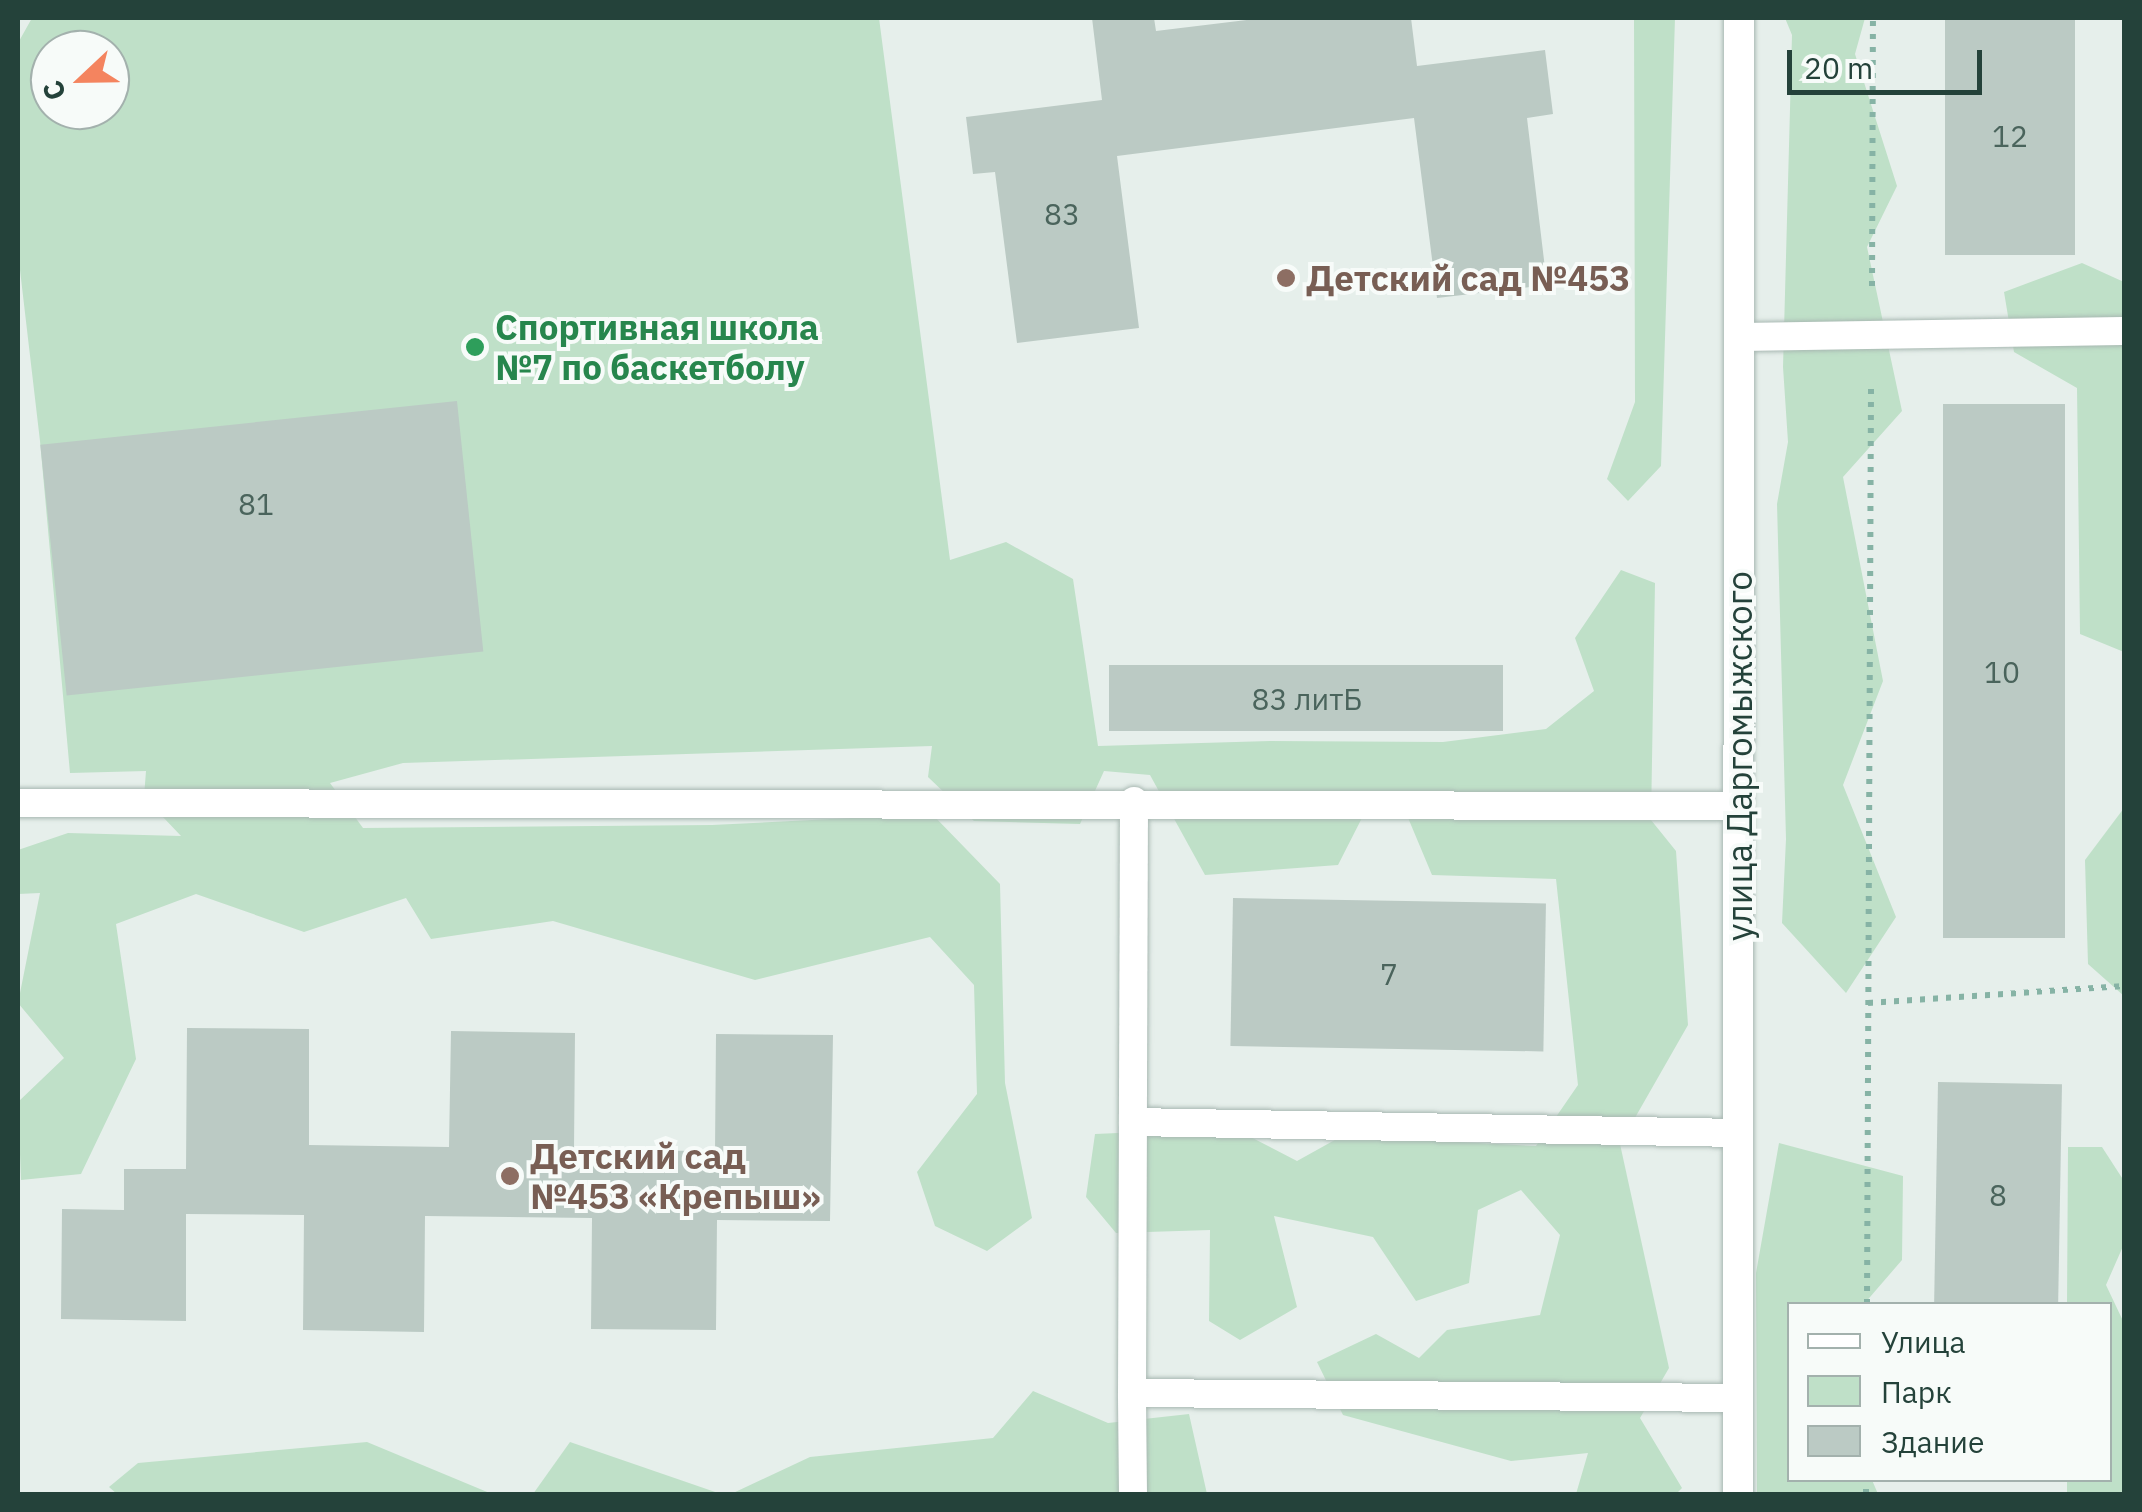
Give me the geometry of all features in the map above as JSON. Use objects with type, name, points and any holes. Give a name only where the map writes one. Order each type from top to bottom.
[{"type":"street","name":"улица Даргомыжского","points":[[1738,1494],[1739,18]]},
{"type":"lane","points":[[1738,337],[2124,331]]},
{"type":"lane","points":[[1133,1494],[1134,802]]},
{"type":"lane","points":[[18,803],[1739,806]]},
{"type":"lane","points":[[1133,1122],[1738,1133]]},
{"type":"lane","points":[[1132,1394],[1738,1398]]},
{"type":"path","points":[[1867,1302],[1873,18]]},
{"type":"path","points":[[1868,1003],[2124,986]]},
{"type":"green space","name":"Спортивная школа №7 по баскетболу","points":[[32,18],[879,18],[950,560],[1006,542],[1073,579],[1098,746],[1270,741],[1443,742],[1546,729],[1594,691],[1575,638],[1621,570],[1655,583],[1651,820],[1676,851],[1688,1025],[1620,1144],[1669,1368],[1640,1418],[1682,1488],[1676,1494],[1576,1494],[1588,1453],[1511,1461],[1343,1415],[1317,1362],[1376,1334],[1419,1358],[1447,1330],[1540,1315],[1560,1235],[1521,1190],[1478,1210],[1469,1283],[1416,1301],[1373,1237],[1274,1216],[1297,1307],[1240,1340],[1209,1321],[1210,1230],[1116,1233],[1086,1197],[1095,1134],[1233,1128],[1297,1161],[1342,1136],[1536,1146],[1578,1085],[1556,879],[1432,875],[1406,813],[1366,810],[1338,865],[1205,875],[1150,775],[1104,771],[1080,824],[974,821],[928,777],[932,746],[403,763],[330,783],[363,828],[712,825],[932,814],[1000,884],[1005,1083],[1032,1218],[987,1251],[935,1226],[917,1172],[977,1094],[974,985],[930,937],[755,980],[553,921],[431,939],[406,898],[304,932],[196,894],[116,924],[136,1059],[81,1174],[21,1180],[18,1102],[64,1058],[18,1003],[40,893],[18,894],[18,850],[68,833],[181,836],[144,797],[146,771],[70,773],[40,441],[18,253],[18,43]]},
{"type":"green space","points":[[1634,18],[1675,18],[1661,466],[1628,501],[1607,479],[1635,402]]},
{"type":"green space","points":[[1785,18],[1865,18],[1855,54],[1897,186],[1867,247],[1902,411],[1843,477],[1883,681],[1843,785],[1896,917],[1846,993],[1782,923],[1786,839],[1777,504],[1788,442],[1783,367],[1792,35]]},
{"type":"green space","points":[[2082,263],[2124,282],[2124,652],[2080,634],[2077,388],[2014,352],[2004,292]]},
{"type":"green space","points":[[2124,808],[2124,996],[2088,964],[2085,860]]},
{"type":"green space","points":[[1779,1143],[1903,1176],[1902,1260],[1866,1302],[1787,1302],[1787,1482],[1873,1482],[1878,1494],[1757,1494],[1756,1273]]},
{"type":"green space","points":[[2068,1147],[2102,1147],[2124,1181],[2124,1244],[2106,1285],[2124,1323],[2124,1494],[2067,1494],[2067,1482],[2112,1482],[2112,1302],[2067,1302]]},
{"type":"green space","points":[[1033,1391],[1108,1423],[1189,1414],[1207,1494],[731,1494],[810,1457],[993,1438]]},
{"type":"green space","points":[[367,1442],[492,1494],[117,1494],[109,1487],[138,1463]]},
{"type":"green space","points":[[570,1442],[721,1494],[533,1494]]},
{"type":"building","points":[[1092,18],[1154,18],[1156,31],[1263,18],[1411,18],[1417,66],[1545,50],[1553,114],[1527,118],[1547,285],[1437,298],[1414,118],[1117,156],[1139,328],[1017,343],[995,172],[973,174],[966,117],[1102,100]]},
{"type":"building","points":[[1945,18],[2075,18],[2075,255],[1945,255]]},
{"type":"building","points":[[457,401],[483,652],[67,695],[40,445]]},
{"type":"building","points":[[1943,404],[2065,404],[2065,938],[1943,938]]},
{"type":"building","points":[[1109,665],[1503,665],[1503,731],[1109,731]]},
{"type":"building","points":[[1233,898],[1546,903],[1543,1051],[1230,1046]]},
{"type":"building","points":[[187,1028],[309,1029],[309,1145],[449,1147],[451,1031],[575,1033],[574,1150],[715,1151],[716,1034],[833,1035],[830,1221],[717,1220],[716,1330],[591,1329],[592,1218],[425,1216],[424,1332],[303,1330],[304,1215],[186,1214],[186,1321],[61,1319],[62,1209],[124,1210],[124,1169],[186,1169]]},
{"type":"building","points":[[1938,1082],[2062,1084],[2058,1302],[1934,1302]]},
{"type":"place","name":"Детский сад №453","points":[[1286,278]]},
{"type":"place","name":"Спортивная школа №7 по баскетболу","points":[[475,347]]},
{"type":"place","name":"Детский сад №453 «Крепыш»","points":[[510,1176]]}]
